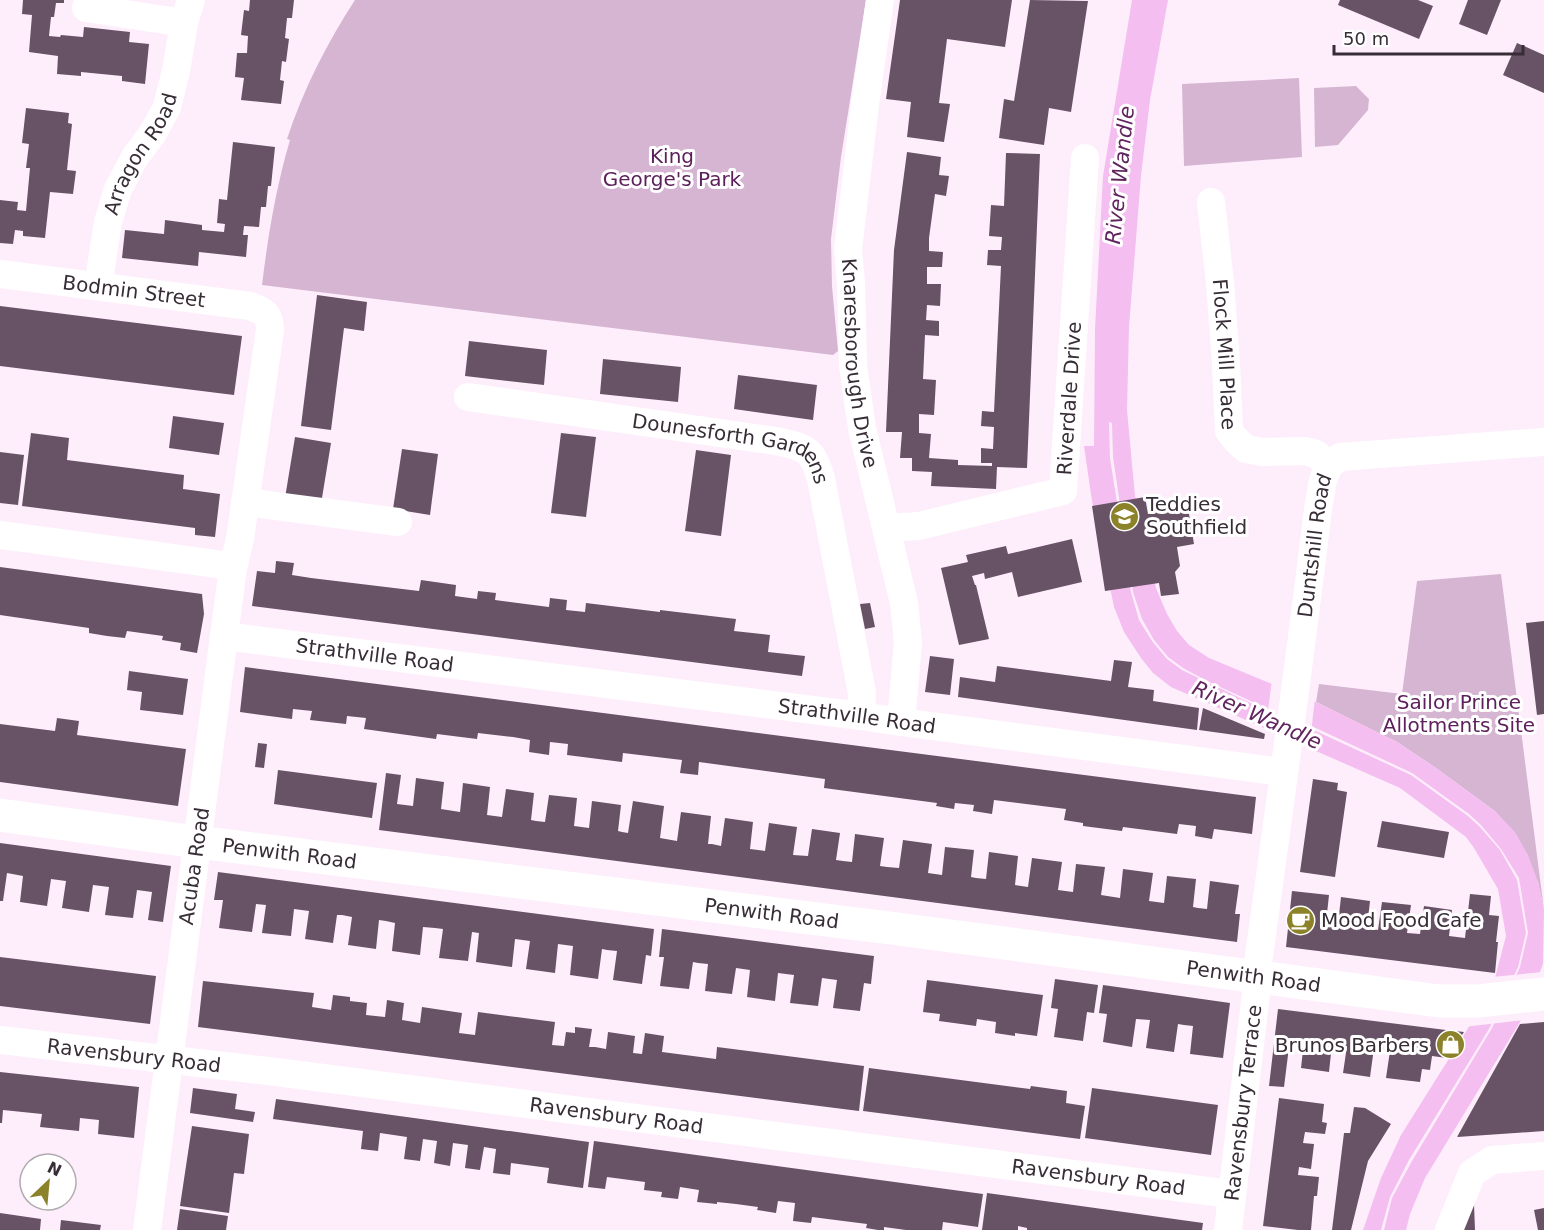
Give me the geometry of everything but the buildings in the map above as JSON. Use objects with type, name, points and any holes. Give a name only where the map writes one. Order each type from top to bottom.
[{"type":"street","name":"Knaresborough Drive","points":[[880,0],[848,249],[853,366],[862,428],[904,603],[908,642],[901,722]]},
{"type":"street","name":"Arragon Road","points":[[87,8],[188,11],[167,107],[153,133],[135,157],[118,189],[108,222],[98,286]]},
{"type":"street","name":"Riverdale Drive","points":[[886,528],[919,526],[1063,492],[1085,158]]},
{"type":"street","name":"Flock Mill Place","points":[[1211,202],[1225,352],[1229,431],[1246,449],[1262,452],[1305,451],[1316,454],[1329,465]]},
{"type":"street","name":"Bodmin Street","points":[[0,274],[250,306],[266,315]]},
{"type":"street","name":"Acuba Road","points":[[147,1230],[233,568],[240,539],[270,330],[269,319],[266,315]]},
{"type":"street","name":"Dounesforth Gardens","points":[[468,397],[776,441],[800,447],[811,454],[821,479],[855,654],[862,693],[861,716]]},
{"type":"street","name":"Duntshill Road","points":[[1285,762],[1318,509],[1323,480],[1329,465],[1340,458],[1544,442]]},
{"type":"street","points":[[245,502],[398,522]]},
{"type":"street","points":[[0,535],[233,568]]},
{"type":"street","name":"Strathville Road","points":[[224,636],[901,722],[1285,762]]},
{"type":"street","points":[[1257,978],[1285,762]]},
{"type":"street","name":"Penwith Road","points":[[0,815],[197,842],[898,929],[1439,1001],[1477,1001],[1540,995]]},
{"type":"street","name":"Ravensbury Terrace","points":[[1228,1230],[1257,978]]},
{"type":"street","name":"Ravensbury Road","points":[[0,1040],[169,1059],[1232,1194]]},
{"type":"street","points":[[1449,1230],[1472,1173],[1491,1160],[1544,1156]]},
{"type":"green space","name":"King George's Park","points":[[355,0],[866,0],[841,157],[831,239],[832,286],[838,351],[833,355],[262,285],[273,212],[290,140],[287,139],[300,103],[317,67]]},
{"type":"green space","points":[[1299,78],[1302,157],[1184,166],[1182,84]]},
{"type":"green space","points":[[1356,86],[1369,99],[1368,110],[1338,145],[1315,147],[1314,88]]},
{"type":"green space","name":"Sailor Prince Allotments Site","points":[[1501,574],[1544,910],[1538,882],[1496,812],[1397,742],[1316,702],[1319,684],[1402,694],[1417,581]]},
{"type":"water","name":"River Wandle","points":[[1132,0],[1168,0],[1150,100],[1141,176],[1129,327],[1127,410],[1135,496],[1156,588],[1167,614],[1189,645],[1209,658],[1316,702],[1397,742],[1436,768],[1496,812],[1515,832],[1528,855],[1538,882],[1544,910],[1543,964],[1520,1022],[1425,1178],[1406,1230],[1384,1230],[1392,1198],[1492,1028],[1520,967],[1528,933],[1519,878],[1501,849],[1481,825],[1412,773],[1207,681],[1168,657],[1154,640],[1142,619],[1133,592],[1113,457],[1112,423],[1109,422],[1110,458],[1131,592],[1139,620],[1167,659],[1182,670],[1263,709],[1411,775],[1480,827],[1500,850],[1517,880],[1526,933],[1518,967],[1489,1029],[1409,1160],[1390,1197],[1381,1230],[1363,1230],[1381,1178],[1401,1135],[1467,1030],[1495,978],[1506,936],[1498,889],[1466,837],[1400,788],[1171,687],[1153,673],[1124,632],[1114,607],[1092,501],[1084,446],[1094,446],[1095,329],[1103,176]]},
{"type":"pier","points":[[1272,680],[1315,698],[1309,751],[1265,733]]},
{"type":"pier","points":[[1543,972],[1524,1020],[1464,1027],[1492,977]]},
{"type":"place","name":"Teddies Southfield","points":[[1125,516]]},
{"type":"place","name":"Mood Food Cafe","points":[[1300,920]]},
{"type":"place","name":"Brunos Barbers","points":[[1450,1045]]}]
